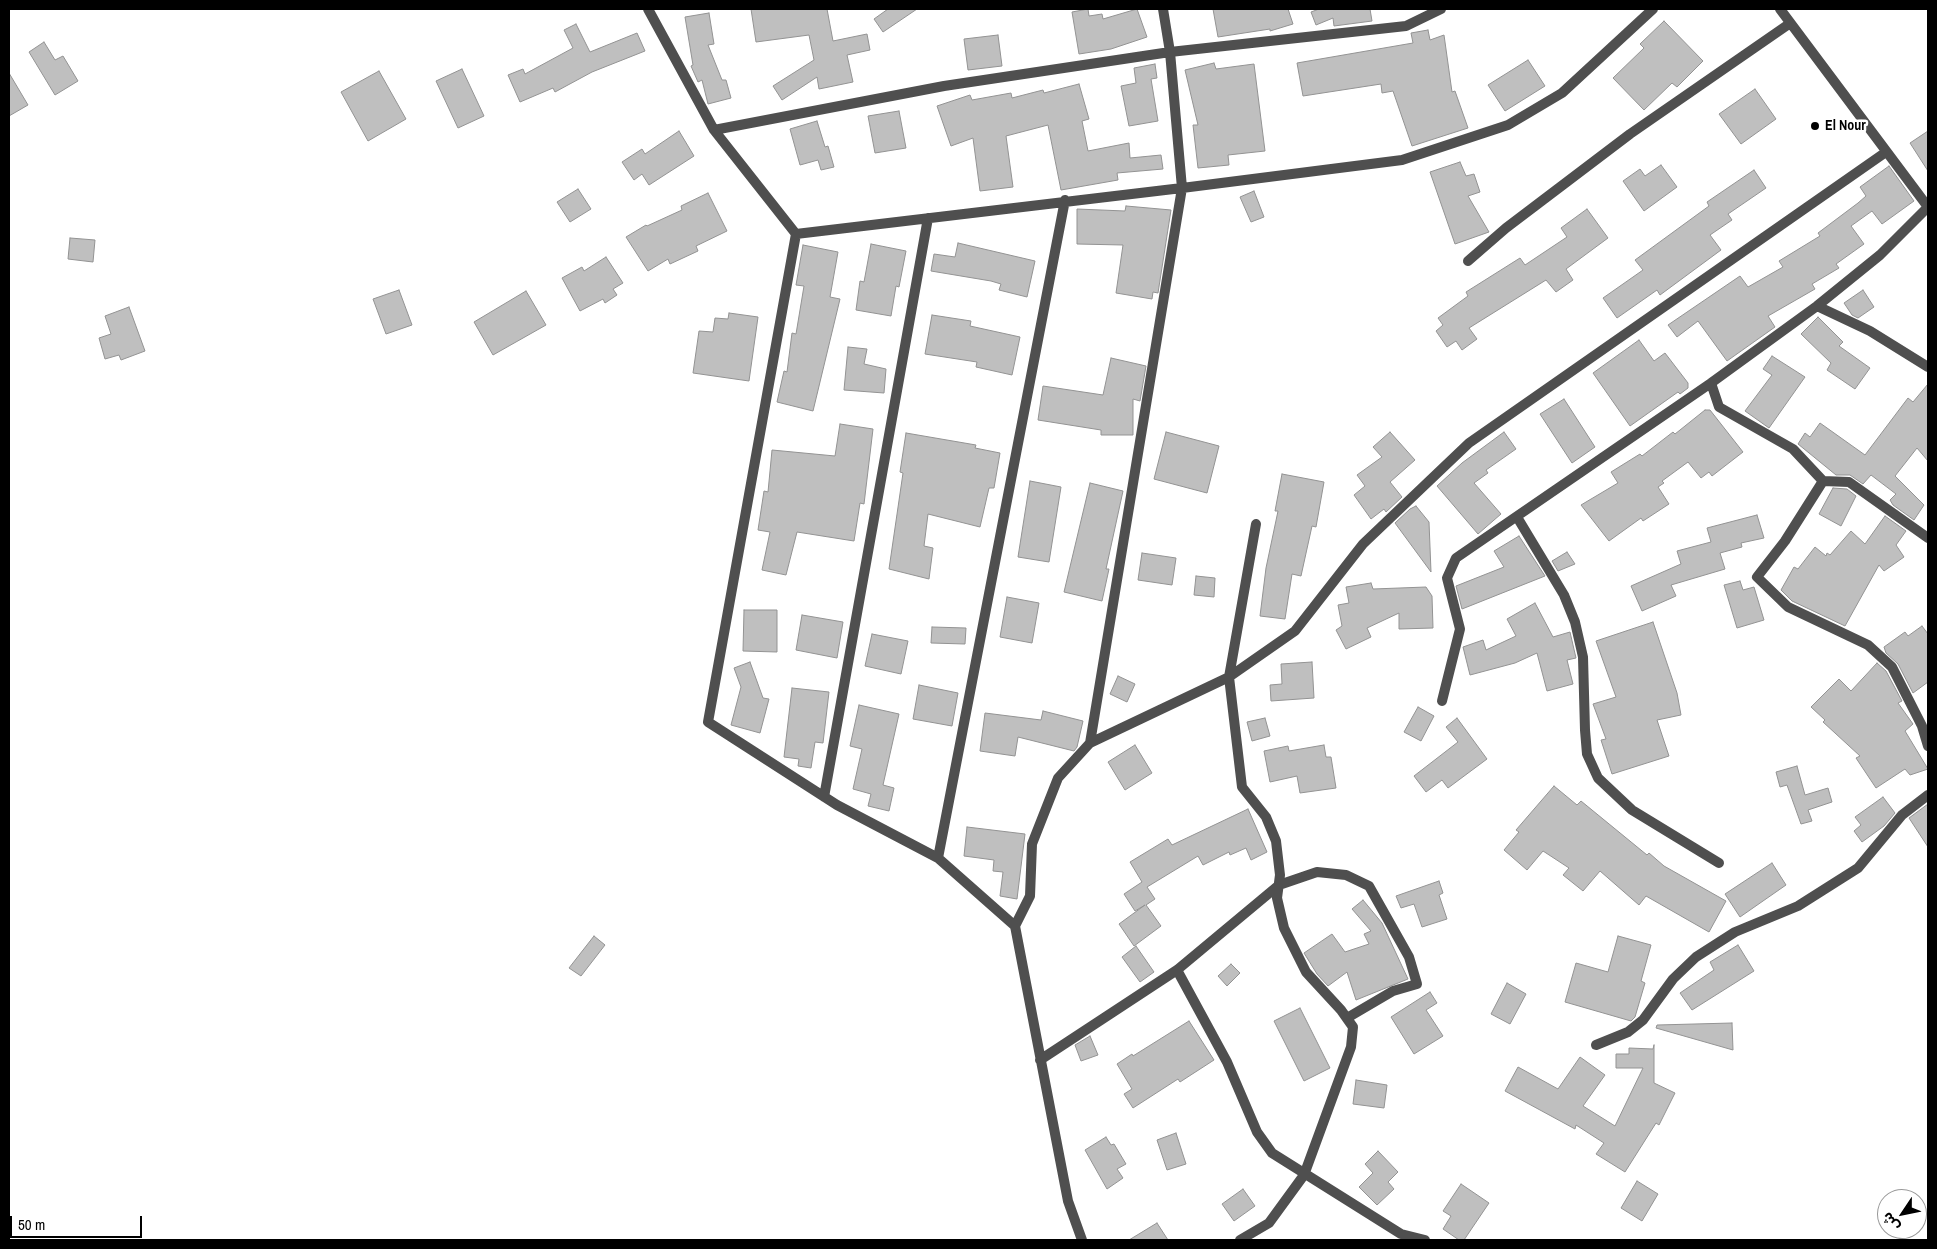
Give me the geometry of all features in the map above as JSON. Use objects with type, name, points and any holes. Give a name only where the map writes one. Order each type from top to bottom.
[{"type":"street","points":[[648,9],[714,130],[796,234],[708,722],[824,797],[938,858],[1015,926]]},
{"type":"street","points":[[1090,744],[1182,188],[1170,52],[1163,9]]},
{"type":"street","points":[[714,130],[944,86],[1170,52],[1406,26],[1441,9]]},
{"type":"street","points":[[796,234],[1402,160],[1508,125],[1562,93],[1652,9]]},
{"type":"street","points":[[1442,701],[1460,630],[1447,578],[1456,558],[1711,383],[1817,306],[1880,255],[1928,207],[1789,24],[1780,9]]},
{"type":"street","points":[[1468,260],[1506,228],[1630,134],[1789,24]]},
{"type":"street","points":[[1082,1240],[1068,1201],[1015,926],[1030,896],[1032,844],[1058,778],[1090,744],[1229,677],[1295,632],[1363,544],[1469,443],[1886,152]]},
{"type":"street","points":[[938,858],[1064,200]]},
{"type":"street","points":[[824,797],[928,218]]},
{"type":"street","points":[[1817,306],[1870,331],[1928,366]]},
{"type":"street","points":[[1711,383],[1719,407],[1793,449],[1824,481],[1849,482],[1928,538]]},
{"type":"street","points":[[1824,481],[1785,542],[1757,577],[1788,607],[1868,645],[1892,667],[1922,726],[1928,746]]},
{"type":"street","points":[[1517,517],[1564,595],[1576,622],[1583,656],[1584,730],[1587,754],[1598,778],[1632,810],[1719,862]]},
{"type":"street","points":[[1240,1240],[1269,1223],[1304,1175],[1351,1047],[1352,1027],[1347,1018],[1306,972],[1284,928],[1277,898],[1280,862],[1276,841],[1266,817],[1242,787],[1229,677],[1256,524]]},
{"type":"street","points":[[1596,1045],[1628,1032],[1644,1020],[1673,979],[1696,957],[1735,932],[1798,906],[1858,868],[1902,815],[1928,795]]},
{"type":"street","points":[[1040,1060],[1177,970],[1279,885],[1317,872],[1346,875],[1369,886],[1410,957],[1417,984],[1393,991],[1347,1018]]},
{"type":"street","points":[[1177,970],[1227,1062],[1257,1132],[1272,1153],[1304,1175],[1401,1234],[1424,1240]]},
{"type":"building","points":[[751,9],[827,9],[833,41],[867,34],[870,50],[847,55],[853,82],[819,89],[817,77],[782,100],[773,86],[814,60],[809,35],[756,42]]},
{"type":"building","points":[[888,9],[917,9],[883,32],[874,19]]},
{"type":"building","points":[[1088,9],[1089,16],[1102,14],[1103,19],[1137,9],[1147,37],[1111,49],[1079,54],[1072,12]]},
{"type":"building","points":[[1213,9],[1288,9],[1293,24],[1270,31],[1270,29],[1218,37]]},
{"type":"building","points":[[1319,9],[1370,9],[1372,21],[1334,26],[1333,18],[1316,25],[1311,12]]},
{"type":"building","points":[[709,13],[714,44],[708,45],[722,80],[726,80],[731,98],[708,104],[702,80],[698,82],[691,66],[693,65],[685,17]]},
{"type":"building","points":[[1664,21],[1703,61],[1677,87],[1672,83],[1644,110],[1613,78],[1644,48],[1640,44]]},
{"type":"building","points":[[576,24],[590,52],[637,33],[645,51],[592,72],[555,92],[553,88],[520,102],[508,75],[523,69],[525,74],[573,48],[564,30]]},
{"type":"building","points":[[1428,30],[1430,40],[1444,35],[1452,92],[1455,91],[1468,128],[1412,146],[1393,91],[1382,93],[1381,84],[1303,96],[1297,63],[1413,43],[1411,33]]},
{"type":"building","points":[[998,35],[1002,66],[968,70],[964,39]]},
{"type":"building","points":[[44,42],[55,60],[63,56],[78,81],[55,95],[29,52]]},
{"type":"building","points":[[1528,60],[1545,86],[1505,111],[1488,85]]},
{"type":"building","points":[[1214,63],[1216,69],[1254,64],[1265,151],[1228,155],[1229,165],[1198,168],[1193,125],[1198,125],[1185,70]]},
{"type":"building","points":[[1155,64],[1157,78],[1151,79],[1158,121],[1129,126],[1121,86],[1136,83],[1134,68]]},
{"type":"building","points":[[462,69],[484,116],[458,128],[436,81]]},
{"type":"building","points":[[379,71],[406,119],[368,141],[341,92]]},
{"type":"building","points":[[9,73],[28,105],[9,116]]},
{"type":"building","points":[[1079,84],[1089,119],[1082,121],[1088,151],[1129,143],[1130,158],[1161,155],[1163,169],[1117,173],[1118,180],[1061,190],[1048,125],[1006,136],[1013,187],[980,191],[973,138],[951,146],[937,106],[970,95],[972,100],[1011,93],[1012,98],[1043,90],[1044,93]]},
{"type":"building","points":[[1755,89],[1776,119],[1741,144],[1719,114]]},
{"type":"building","points":[[899,111],[906,148],[875,153],[868,116]]},
{"type":"building","points":[[817,121],[825,147],[828,146],[834,167],[821,170],[818,160],[800,165],[790,129]]},
{"type":"building","points":[[679,131],[694,156],[649,185],[642,174],[634,180],[622,162],[642,149],[645,154]]},
{"type":"building","points":[[1928,131],[1928,171],[1910,143]]},
{"type":"building","points":[[1460,162],[1466,176],[1474,174],[1480,192],[1468,196],[1489,232],[1455,244],[1430,172]]},
{"type":"building","points":[[1661,165],[1677,187],[1644,211],[1623,181],[1640,169],[1645,176]]},
{"type":"building","points":[[1889,166],[1914,201],[1882,224],[1872,211],[1851,226],[1864,244],[1836,264],[1839,268],[1812,284],[1815,289],[1768,316],[1775,327],[1727,361],[1698,321],[1677,337],[1668,325],[1740,276],[1748,287],[1783,267],[1779,261],[1820,236],[1818,233],[1866,196],[1860,187]]},
{"type":"building","points":[[1754,170],[1766,188],[1728,214],[1732,220],[1710,235],[1721,250],[1660,295],[1657,290],[1617,318],[1603,298],[1643,270],[1635,260],[1709,206],[1707,202]]},
{"type":"building","points":[[578,189],[591,209],[570,222],[557,202]]},
{"type":"building","points":[[1254,191],[1264,217],[1251,222],[1240,197]]},
{"type":"building","points":[[708,193],[727,231],[696,246],[698,251],[670,264],[668,259],[648,271],[626,237],[646,225],[682,210],[681,206]]},
{"type":"building","points":[[1126,206],[1171,210],[1158,293],[1153,292],[1152,299],[1116,293],[1123,245],[1077,244],[1077,209],[1125,211]]},
{"type":"building","points":[[1587,209],[1608,238],[1566,269],[1573,280],[1556,292],[1546,280],[1469,328],[1477,339],[1462,350],[1456,341],[1447,347],[1436,331],[1443,325],[1438,318],[1468,296],[1466,292],[1520,258],[1525,265],[1567,237],[1561,228]]},
{"type":"building","points":[[70,238],[95,240],[93,262],[68,259]]},
{"type":"building","points":[[958,243],[1035,261],[1027,297],[999,290],[1001,284],[991,281],[931,271],[934,254],[955,257]]},
{"type":"building","points":[[871,244],[906,251],[899,287],[896,286],[891,316],[856,310],[860,281],[864,282]]},
{"type":"building","points":[[803,245],[838,252],[830,297],[840,299],[813,411],[777,402],[784,371],[787,372],[792,333],[796,334],[804,286],[796,285]]},
{"type":"building","points":[[606,257],[623,283],[613,289],[617,295],[605,303],[603,299],[580,311],[562,278],[582,267],[584,271]]},
{"type":"building","points":[[399,290],[412,325],[386,334],[373,299]]},
{"type":"building","points":[[1863,290],[1874,307],[1858,318],[1852,315],[1844,303]]},
{"type":"building","points":[[526,291],[546,325],[493,355],[474,322]]},
{"type":"building","points":[[129,307],[145,351],[121,360],[119,355],[105,359],[99,338],[111,334],[105,316]]},
{"type":"building","points":[[729,313],[758,317],[749,381],[693,373],[699,331],[713,332],[715,318],[728,319]]},
{"type":"building","points":[[932,315],[971,321],[970,326],[1020,337],[1012,375],[976,367],[977,362],[925,354]]},
{"type":"building","points":[[1818,317],[1843,342],[1839,346],[1870,368],[1855,389],[1827,370],[1831,363],[1801,334]]},
{"type":"building","points":[[1639,340],[1654,361],[1665,353],[1688,383],[1688,388],[1680,394],[1678,392],[1630,426],[1593,373]]},
{"type":"building","points":[[848,347],[867,349],[864,364],[886,369],[884,393],[844,390]]},
{"type":"building","points":[[1772,356],[1805,377],[1769,428],[1745,411],[1772,375],[1763,369]]},
{"type":"building","points":[[1111,358],[1146,366],[1140,401],[1133,399],[1133,435],[1101,435],[1101,430],[1038,420],[1043,386],[1103,395]]},
{"type":"building","points":[[1928,384],[1928,461],[1917,448],[1895,476],[1924,505],[1914,520],[1893,505],[1890,500],[1896,494],[1871,475],[1863,484],[1850,475],[1836,475],[1798,444],[1805,433],[1810,437],[1820,423],[1865,455],[1908,398],[1913,402]]},
{"type":"building","points":[[1564,399],[1595,447],[1572,463],[1540,414]]},
{"type":"building","points":[[1705,410],[1710,410],[1743,452],[1712,476],[1709,472],[1701,478],[1688,462],[1662,481],[1664,483],[1658,487],[1669,504],[1643,521],[1641,518],[1609,541],[1581,505],[1618,483],[1611,472],[1640,454],[1642,456],[1673,432],[1675,434]]},
{"type":"building","points":[[840,424],[873,429],[864,504],[860,503],[854,541],[797,532],[786,575],[762,570],[770,532],[758,530],[764,491],[768,492],[772,450],[835,456]]},
{"type":"building","points":[[1166,432],[1219,446],[1207,493],[1154,479]]},
{"type":"building","points":[[1390,432],[1415,460],[1390,482],[1402,497],[1386,512],[1384,509],[1371,519],[1354,495],[1365,486],[1357,475],[1382,457],[1373,447]]},
{"type":"building","points":[[1504,432],[1516,449],[1486,470],[1488,473],[1474,483],[1501,514],[1478,534],[1437,486],[1462,463]]},
{"type":"building","points":[[906,433],[976,445],[975,448],[1000,453],[994,488],[989,488],[980,527],[928,514],[924,546],[933,548],[929,579],[889,569],[903,473],[900,472]]},
{"type":"building","points":[[1282,474],[1324,482],[1316,527],[1312,526],[1301,576],[1292,574],[1285,619],[1260,616],[1266,568],[1278,511],[1275,511]]},
{"type":"building","points":[[1030,481],[1061,487],[1049,562],[1018,557]]},
{"type":"building","points":[[1090,483],[1123,491],[1106,569],[1109,569],[1102,601],[1064,592]]},
{"type":"building","points":[[1833,488],[1847,489],[1856,496],[1841,526],[1819,514]]},
{"type":"building","points":[[1416,506],[1429,522],[1431,572],[1395,523]]},
{"type":"building","points":[[1757,515],[1764,538],[1741,543],[1742,547],[1720,553],[1725,569],[1671,585],[1676,596],[1642,611],[1631,586],[1681,564],[1677,551],[1711,542],[1707,528]]},
{"type":"building","points":[[1885,516],[1906,531],[1896,545],[1904,557],[1884,571],[1879,565],[1845,626],[1792,601],[1781,590],[1794,567],[1798,569],[1815,547],[1826,556],[1827,553],[1830,555],[1851,531],[1865,544]]},
{"type":"building","points":[[1519,536],[1545,576],[1462,609],[1456,586],[1504,567],[1494,551]]},
{"type":"building","points":[[1567,552],[1575,564],[1558,571],[1552,561]]},
{"type":"building","points":[[1142,553],[1176,558],[1172,585],[1138,580]]},
{"type":"building","points":[[1196,576],[1215,578],[1214,597],[1194,595]]},
{"type":"building","points":[[1740,581],[1743,590],[1754,587],[1764,620],[1737,628],[1724,585]]},
{"type":"building","points":[[1371,583],[1373,589],[1426,587],[1432,596],[1433,628],[1399,629],[1399,613],[1367,628],[1371,637],[1346,649],[1336,630],[1342,626],[1338,605],[1349,603],[1346,587]]},
{"type":"building","points":[[1007,597],[1039,603],[1032,643],[1000,637]]},
{"type":"building","points":[[1535,603],[1553,637],[1570,632],[1576,658],[1567,660],[1573,684],[1547,691],[1537,653],[1515,663],[1470,675],[1463,647],[1483,640],[1486,650],[1516,636],[1507,619]]},
{"type":"building","points":[[744,610],[777,610],[777,652],[743,651]]},
{"type":"building","points":[[802,615],[843,622],[837,658],[796,650]]},
{"type":"building","points":[[1653,622],[1677,693],[1681,715],[1657,720],[1669,756],[1612,774],[1601,740],[1606,739],[1593,704],[1616,697],[1596,641]]},
{"type":"building","points":[[1922,626],[1928,634],[1928,682],[1913,693],[1898,664],[1886,653],[1884,647],[1905,632],[1908,636]]},
{"type":"building","points":[[932,627],[966,628],[965,644],[931,643]]},
{"type":"building","points":[[872,634],[908,641],[901,674],[865,666]]},
{"type":"building","points":[[750,662],[763,698],[769,699],[760,733],[731,725],[741,687],[734,668]]},
{"type":"building","points":[[1312,662],[1314,698],[1271,701],[1270,685],[1282,684],[1281,664]]},
{"type":"building","points":[[1877,663],[1886,671],[1902,701],[1898,703],[1913,724],[1905,731],[1928,769],[1910,775],[1905,769],[1876,788],[1856,758],[1860,756],[1823,722],[1825,720],[1811,707],[1839,679],[1851,691]]},
{"type":"building","points":[[1118,676],[1135,684],[1127,702],[1110,694]]},
{"type":"building","points":[[919,685],[958,693],[952,726],[913,719]]},
{"type":"building","points":[[792,688],[829,692],[823,743],[815,742],[811,768],[798,766],[799,759],[784,757]]},
{"type":"building","points":[[859,705],[899,714],[883,785],[894,788],[889,811],[868,806],[871,794],[853,789],[862,749],[850,746]]},
{"type":"building","points":[[1418,707],[1434,716],[1421,741],[1404,732]]},
{"type":"building","points":[[1043,711],[1083,721],[1077,747],[1074,751],[1018,737],[1015,756],[980,751],[985,713],[1041,720]]},
{"type":"building","points":[[1265,718],[1270,736],[1252,741],[1247,722]]},
{"type":"building","points":[[1457,718],[1487,759],[1448,788],[1442,780],[1426,792],[1414,776],[1458,742],[1446,727]]},
{"type":"building","points":[[1135,745],[1152,773],[1125,790],[1108,762]]},
{"type":"building","points":[[1324,745],[1326,757],[1331,757],[1336,788],[1300,793],[1297,776],[1270,782],[1264,751],[1288,746],[1289,751]]},
{"type":"building","points":[[1797,766],[1805,795],[1828,788],[1832,802],[1808,810],[1812,821],[1801,824],[1787,785],[1780,787],[1776,772]]},
{"type":"building","points":[[1554,786],[1577,805],[1581,801],[1647,855],[1649,853],[1664,866],[1726,901],[1709,932],[1646,896],[1639,905],[1600,871],[1583,891],[1563,875],[1569,868],[1543,851],[1527,870],[1504,850],[1519,832],[1516,830]]},
{"type":"building","points":[[1883,797],[1895,813],[1884,826],[1862,842],[1854,831],[1861,825],[1855,817]]},
{"type":"building","points":[[1928,804],[1928,847],[1909,818]]},
{"type":"building","points":[[1248,809],[1267,852],[1251,860],[1246,848],[1230,855],[1229,852],[1203,865],[1198,856],[1147,887],[1155,899],[1146,905],[1161,926],[1134,946],[1119,924],[1145,905],[1135,911],[1124,894],[1142,882],[1130,862],[1168,839],[1172,845]]},
{"type":"building","points":[[967,827],[1025,834],[1017,899],[1000,896],[1003,872],[993,871],[994,860],[964,856]]},
{"type":"building","points":[[1772,863],[1786,885],[1740,917],[1725,894]]},
{"type":"building","points":[[1439,881],[1443,893],[1439,895],[1447,919],[1422,927],[1414,904],[1401,908],[1396,896]]},
{"type":"building","points":[[1363,900],[1382,923],[1408,979],[1356,1000],[1347,972],[1328,986],[1317,974],[1304,953],[1332,934],[1345,952],[1369,944],[1364,934],[1371,931],[1352,909]]},
{"type":"building","points":[[594,936],[605,945],[581,976],[569,968]]},
{"type":"building","points":[[1618,936],[1651,945],[1641,981],[1645,983],[1635,1017],[1631,1021],[1565,1002],[1576,963],[1608,972]]},
{"type":"building","points":[[1738,945],[1754,971],[1692,1010],[1680,993],[1714,970],[1710,962]]},
{"type":"building","points":[[1136,946],[1154,972],[1140,982],[1122,957]]},
{"type":"building","points":[[1231,964],[1240,973],[1227,986],[1218,976]]},
{"type":"building","points":[[1507,983],[1526,994],[1510,1024],[1491,1014]]},
{"type":"building","points":[[1430,992],[1437,1003],[1426,1010],[1443,1036],[1414,1054],[1391,1017]]},
{"type":"building","points":[[1300,1008],[1330,1068],[1304,1081],[1274,1021]]},
{"type":"building","points":[[1189,1021],[1214,1060],[1180,1082],[1178,1079],[1133,1108],[1124,1094],[1132,1089],[1117,1064]]},
{"type":"building","points":[[1732,1023],[1733,1050],[1656,1028],[1657,1025]]},
{"type":"building","points":[[1090,1036],[1098,1055],[1081,1061],[1075,1045]]},
{"type":"building","points":[[1654,1045],[1654,1083],[1675,1093],[1659,1125],[1656,1123],[1625,1172],[1596,1154],[1604,1143],[1576,1125],[1575,1129],[1505,1091],[1518,1067],[1558,1089],[1580,1057],[1605,1075],[1583,1106],[1615,1126],[1643,1068],[1616,1068],[1616,1054],[1629,1054],[1629,1048],[1653,1049]]},
{"type":"building","points":[[1356,1080],[1387,1085],[1384,1108],[1353,1104]]},
{"type":"building","points":[[1176,1133],[1186,1164],[1167,1170],[1157,1140]]},
{"type":"building","points":[[1106,1137],[1111,1145],[1114,1144],[1126,1164],[1117,1169],[1123,1178],[1107,1189],[1085,1150]]},
{"type":"building","points":[[1378,1151],[1398,1172],[1388,1182],[1394,1189],[1377,1205],[1359,1187],[1373,1173],[1365,1164]]},
{"type":"building","points":[[1637,1181],[1658,1194],[1642,1221],[1621,1208]]},
{"type":"building","points":[[1461,1184],[1489,1203],[1464,1240],[1459,1240],[1443,1229],[1451,1216],[1443,1211]]},
{"type":"building","points":[[1243,1189],[1255,1206],[1234,1221],[1222,1204]]},
{"type":"building","points":[[1157,1223],[1168,1240],[1129,1240]]},
{"type":"place","name":"El Nour","points":[[1815,126]]}]
